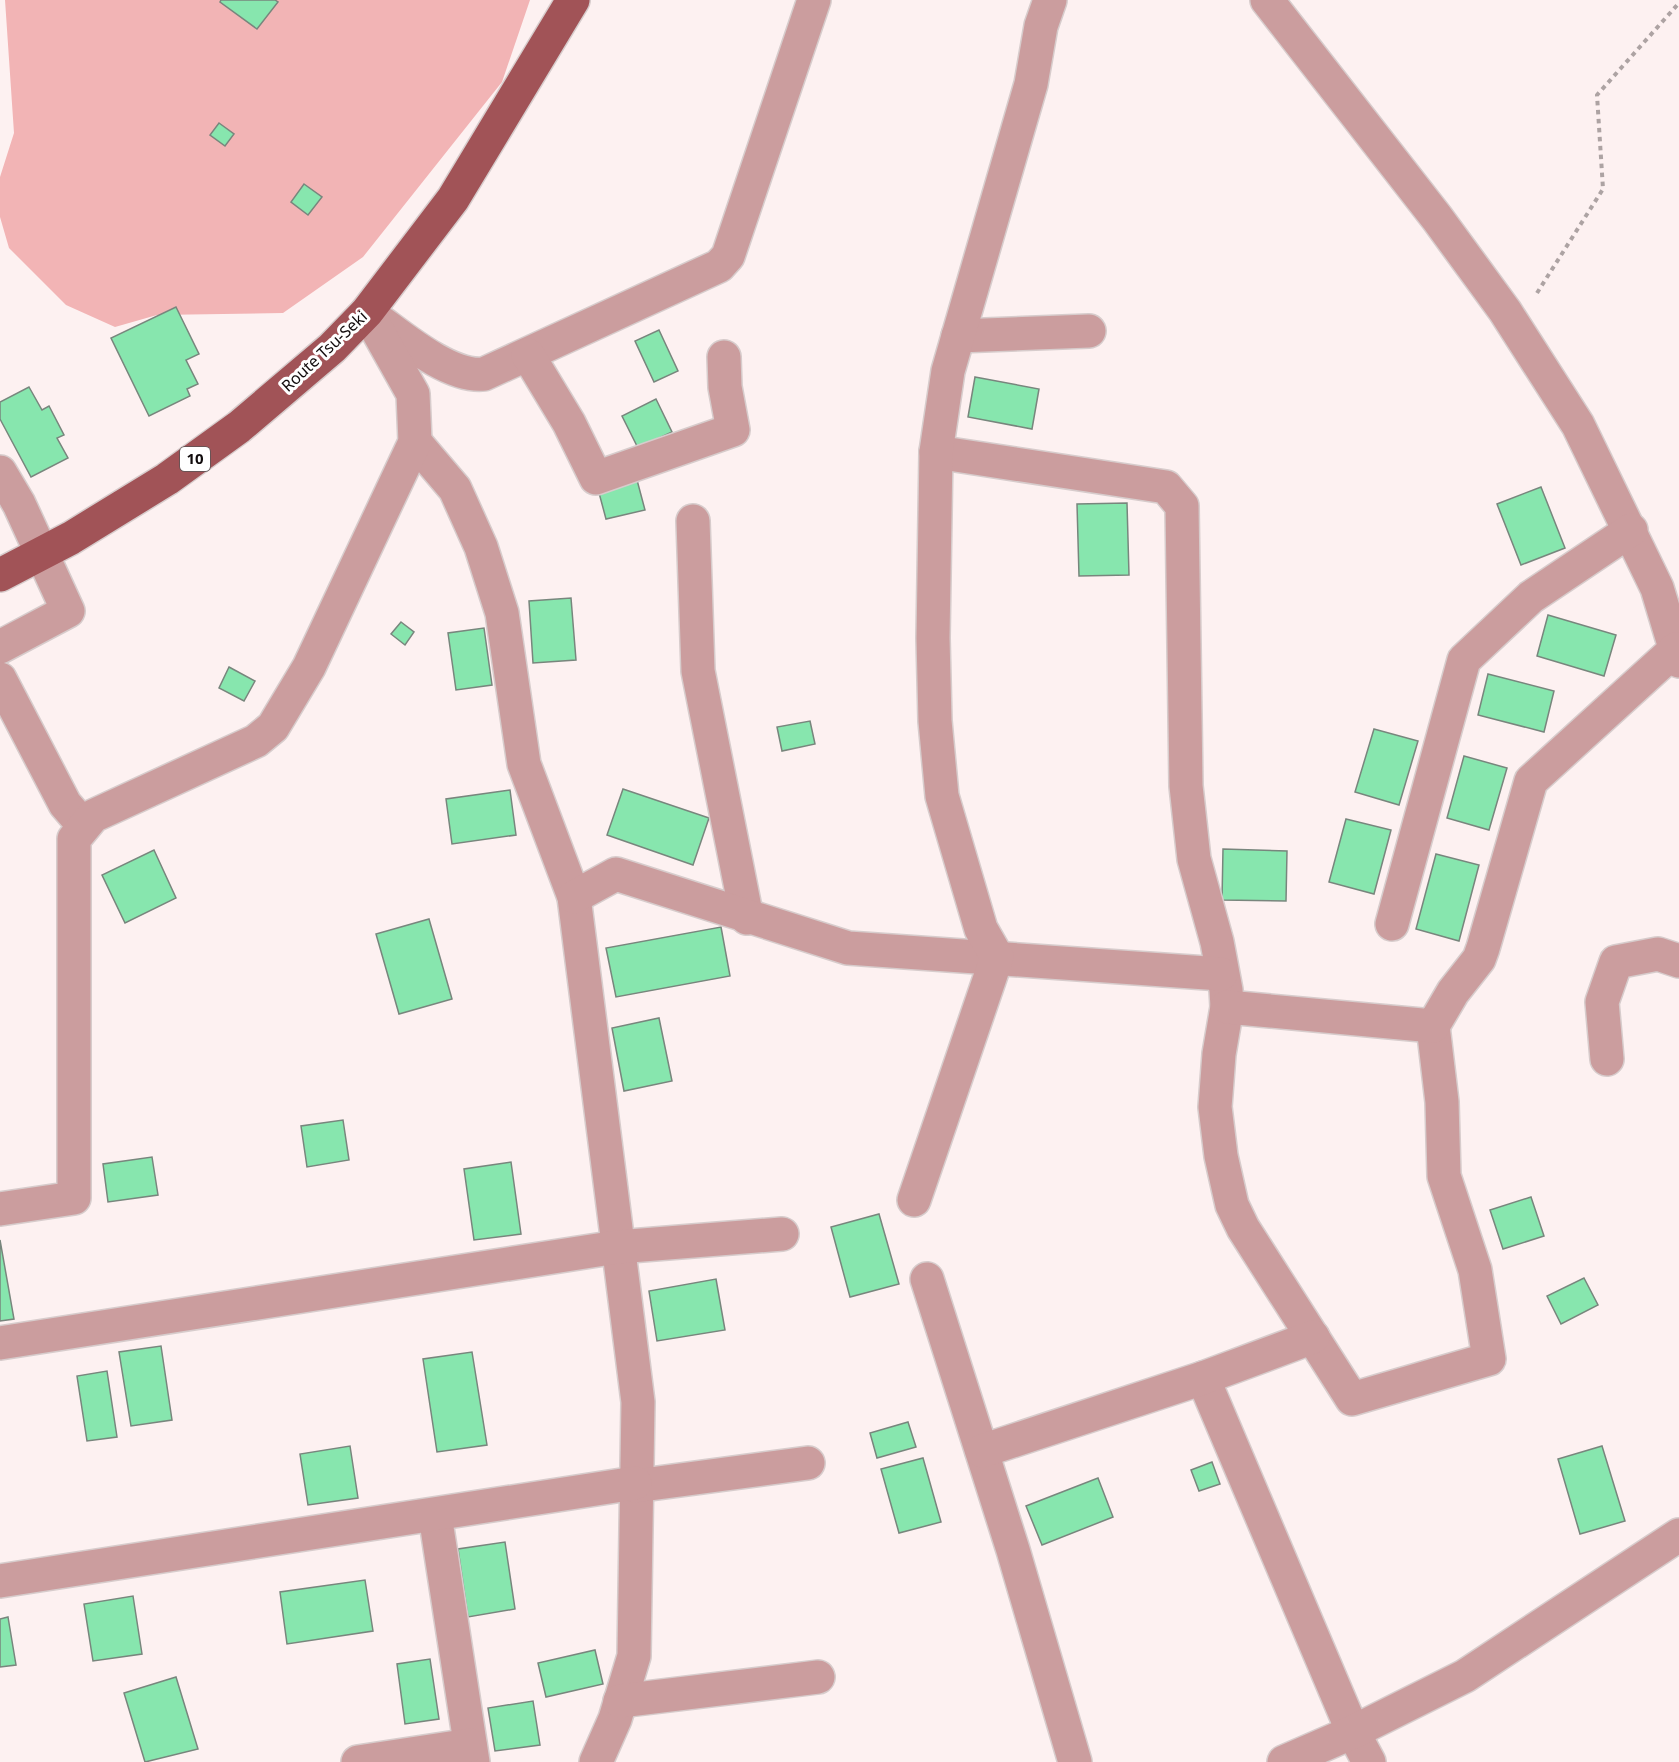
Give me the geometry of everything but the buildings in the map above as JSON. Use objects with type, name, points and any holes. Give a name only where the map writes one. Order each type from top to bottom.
[{"type":"main road","name":"Route Tsu-Seki","points":[[0,575],[43,553],[167,479],[239,427],[332,348],[367,312],[453,199],[573,0]]},
{"type":"street","points":[[367,312],[429,357],[470,376],[484,374],[528,355],[719,266],[728,256],[814,0]]},
{"type":"street","points":[[914,1200],[997,957],[981,929],[942,796],[935,721],[933,638],[936,452],[948,371],[1031,84],[1041,26],[1050,0]]},
{"type":"street","points":[[936,452],[1166,487],[1182,506],[1186,786],[1194,859],[1217,942],[1227,1007],[1219,1054],[1215,1107],[1221,1156],[1232,1205],[1243,1228],[1352,1399],[1489,1359],[1475,1270],[1444,1176],[1442,1102],[1433,1026],[1452,992],[1479,959],[1531,781],[1677,655],[1657,588],[1631,530],[1578,425],[1516,327],[1437,218],[1267,0]]},
{"type":"street","points":[[0,1209],[74,1198],[74,839],[93,816],[256,741],[273,727],[309,667],[415,442],[413,394],[367,312]]},
{"type":"street","points":[[958,336],[1089,331]]},
{"type":"street","points":[[528,355],[569,423],[596,478],[733,430],[725,387],[724,357]]},
{"type":"street","points":[[415,442],[455,489],[481,547],[502,613],[524,764],[574,897],[638,1402],[639,1457],[635,1484],[635,1639],[633,1656],[620,1701],[596,1762]]},
{"type":"street","points":[[0,472],[43,553],[68,610],[0,647]]},
{"type":"street","points":[[693,522],[698,671],[747,918]]},
{"type":"street","points":[[1392,924],[1464,660],[1531,597],[1631,530]]},
{"type":"street","points":[[0,679],[65,804],[84,826]]},
{"type":"street","points":[[574,897],[616,874],[747,918],[848,948],[1221,974]]},
{"type":"street","points":[[1607,1059],[1602,1002],[1616,962],[1658,954],[1679,961]]},
{"type":"street","points":[[1227,1007],[1433,1026]]},
{"type":"street","points":[[0,1343],[617,1247],[782,1234]]},
{"type":"street","points":[[927,1279],[982,1451],[1076,1762]]},
{"type":"street","points":[[982,1451],[1203,1378],[1313,1337]]},
{"type":"street","points":[[1203,1378],[1353,1732],[1369,1762]]},
{"type":"street","points":[[0,1581],[635,1484],[808,1463]]},
{"type":"street","points":[[358,1762],[471,1754],[435,1515]]},
{"type":"street","points":[[1284,1762],[1353,1732],[1465,1676],[1679,1535]]},
{"type":"street","points":[[620,1701],[818,1677]]},
{"type":"path","points":[[1516,327],[1603,189],[1597,94],[1679,3]]},
{"type":"shaded area","points":[[5,0],[530,0],[502,82],[363,257],[283,313],[157,315],[115,327],[66,305],[9,248],[0,217],[0,177],[14,133]]}]
